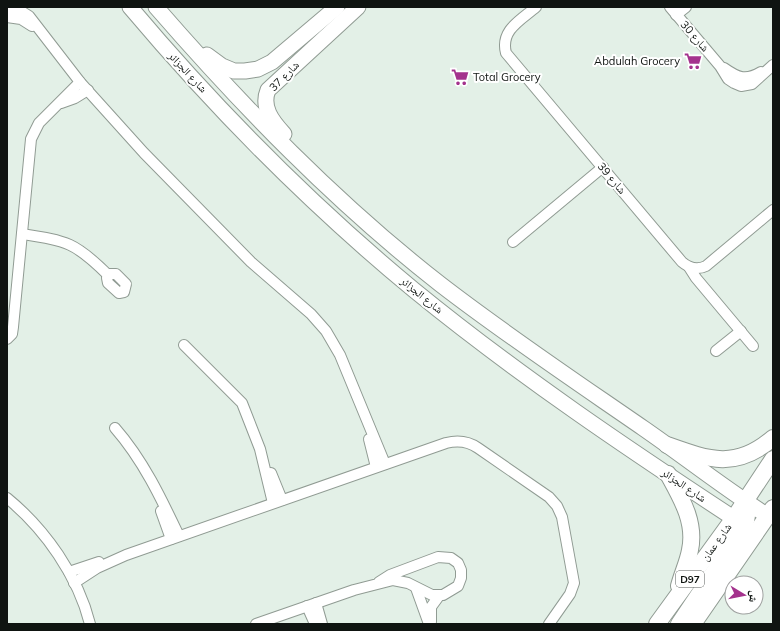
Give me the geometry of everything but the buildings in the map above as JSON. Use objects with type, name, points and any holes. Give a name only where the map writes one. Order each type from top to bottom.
[{"type":"main road","name":"شارع الجزائر","points":[[130,7],[245,133],[305,193],[377,258],[483,344],[592,422],[668,474],[756,522]]},
{"type":"main road","points":[[141,7],[226,98],[236,102],[241,102],[268,90]]},
{"type":"main road","name":"شارع الجزائر","points":[[156,7],[241,102],[299,160],[362,218],[439,283],[522,346],[668,445],[749,504]]},
{"type":"main road","name":"شارع 37","points":[[181,35],[222,66],[234,70],[251,71],[272,62],[337,7]]},
{"type":"main road","name":"شارع 37","points":[[299,160],[292,144],[267,112],[265,97],[268,90],[358,7]]},
{"type":"main road","points":[[668,445],[700,457],[728,460],[754,453],[773,438]]},
{"type":"main road","name":"شارع عمان","points":[[756,522],[749,504],[773,459]]},
{"type":"main road","points":[[668,474],[687,510],[691,530],[690,551],[674,601]]},
{"type":"main road","points":[[679,624],[756,522],[752,520],[749,504],[773,477]]},
{"type":"main road","name":"شارع عمان","points":[[657,624],[674,601],[756,522]]},
{"type":"main road","name":"شارع عمان","points":[[693,624],[756,522]]},
{"type":"street","name":"شارع 39","points":[[536,7],[509,30],[505,43],[506,53],[682,262],[689,267],[753,346]]},
{"type":"street","points":[[673,11],[686,7]]},
{"type":"street","points":[[7,8],[16,9],[26,14],[80,82],[210,222],[251,262],[319,322],[340,355],[381,465]]},
{"type":"street","name":"شارع 30","points":[[673,11],[720,66],[734,76],[745,78],[754,76],[772,66]]},
{"type":"street","points":[[7,17],[21,19],[40,32]]},
{"type":"street","points":[[7,339],[12,334],[13,327],[31,139],[39,123],[61,103],[68,92],[80,82]]},
{"type":"street","points":[[61,103],[75,98],[88,90]]},
{"type":"street","points":[[513,242],[603,167]]},
{"type":"street","points":[[689,267],[698,268],[706,266],[773,210]]},
{"type":"street","points":[[22,234],[58,240],[71,245],[89,256],[108,275]]},
{"type":"street","points":[[704,287],[706,266]]},
{"type":"street","points":[[716,351],[741,331]]},
{"type":"street","points":[[184,345],[242,403],[278,501]]},
{"type":"street","points":[[115,428],[133,449],[154,486],[175,538]]},
{"type":"street","points":[[69,572],[126,555],[446,442],[459,441],[466,442],[478,448],[554,501],[562,516],[574,583],[570,594],[549,624]]},
{"type":"street","points":[[7,498],[38,529],[69,572],[90,624]]},
{"type":"street","points":[[74,583],[97,568],[126,555]]},
{"type":"street","points":[[379,582],[390,575],[438,557],[451,558],[460,567],[462,574],[460,582],[451,592],[439,596],[431,607],[430,624]]},
{"type":"street","points":[[256,624],[379,582],[397,580],[439,596]]},
{"type":"street","points":[[416,588],[430,624]]},
{"type":"street","points":[[312,605],[315,624]]},
{"type":"street","points":[[312,605],[322,624]]},
{"type":"place","name":"Abdulah Grocery","points":[[693,61]]},
{"type":"place","name":"Total Grocery","points":[[460,77]]}]
